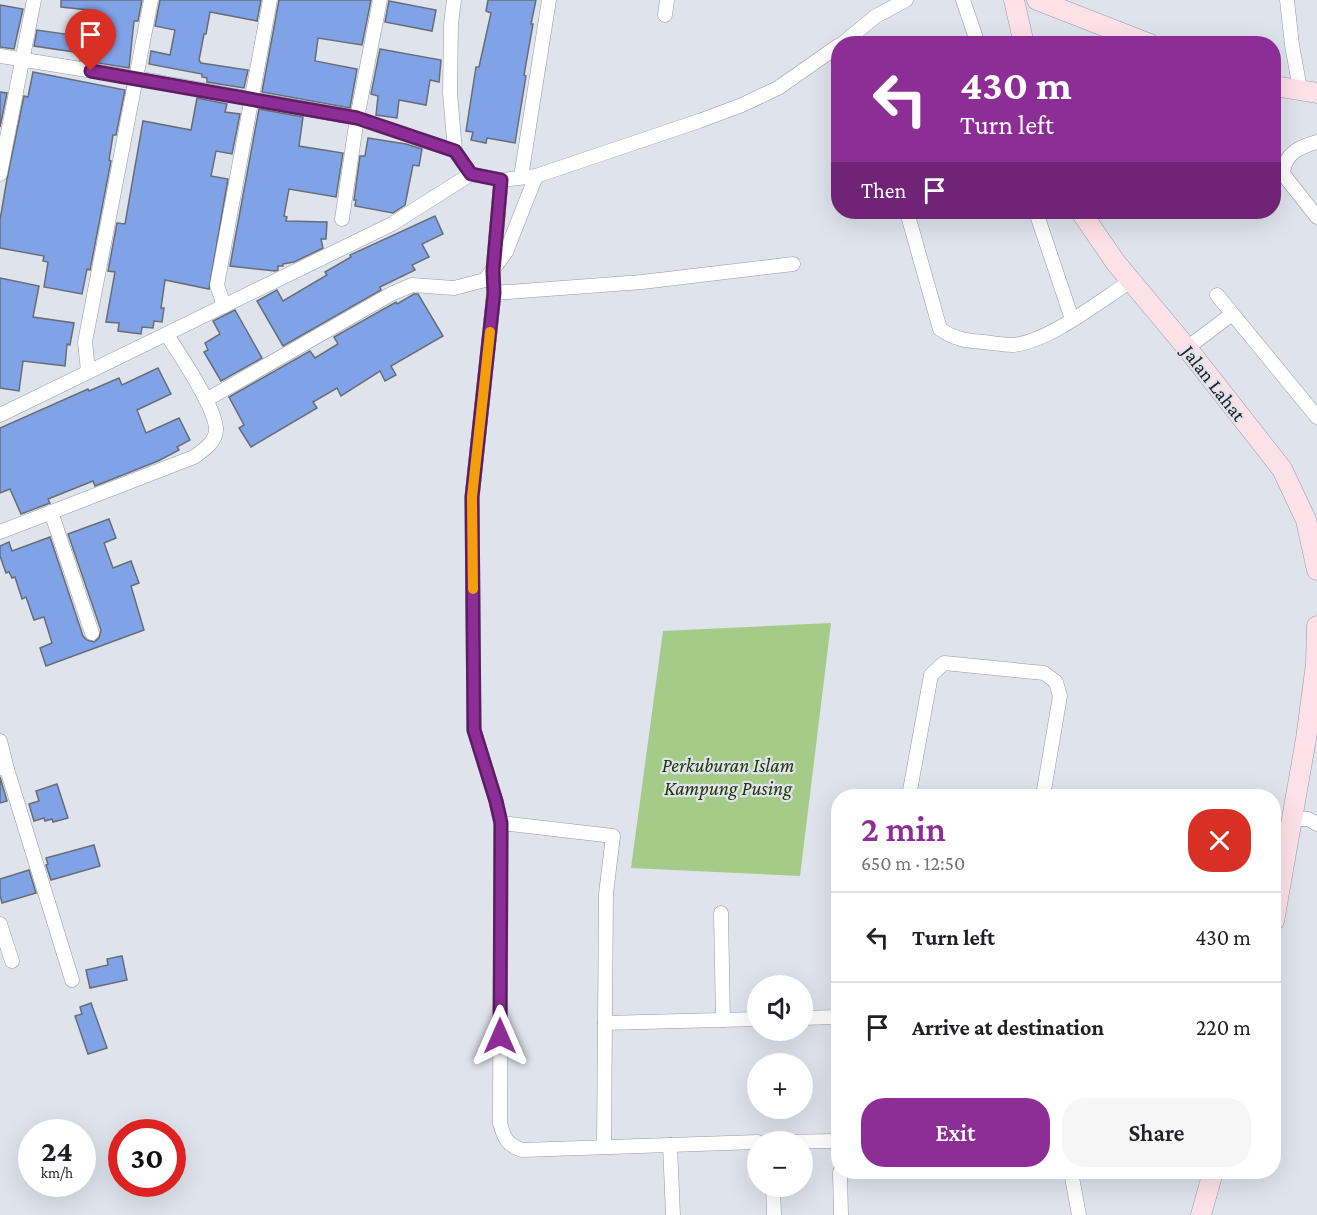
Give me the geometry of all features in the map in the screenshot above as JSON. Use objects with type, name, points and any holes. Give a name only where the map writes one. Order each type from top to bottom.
[{"type":"main road","points":[[1014,0],[1022,36]]},
{"type":"main road","points":[[1037,0],[1129,36]]},
{"type":"main road","points":[[1281,87],[1308,91]]},
{"type":"main road","name":"Jalan Lahat","points":[[1086,219],[1116,263],[1282,469],[1306,520],[1317,570]]},
{"type":"main road","points":[[1281,881],[1292,819],[1312,736],[1317,626]]},
{"type":"main road","points":[[1201,1215],[1211,1179]]},
{"type":"street","points":[[0,174],[34,0]]},
{"type":"street","points":[[88,371],[85,342],[151,0]]},
{"type":"street","points":[[224,306],[217,285],[270,0]]},
{"type":"street","points":[[342,219],[357,118],[380,0]]},
{"type":"street","points":[[521,177],[549,0]]},
{"type":"street","points":[[665,15],[667,0]]},
{"type":"street","points":[[854,36],[876,16],[906,0]]},
{"type":"street","points":[[963,0],[975,36]]},
{"type":"street","points":[[1287,0],[1292,45],[1308,91]]},
{"type":"street","points":[[450,1],[450,93],[455,151],[471,174]]},
{"type":"street","points":[[0,415],[392,224],[471,174],[501,180],[536,176],[742,105],[778,88],[831,53]]},
{"type":"street","points":[[0,56],[357,118],[455,151]]},
{"type":"street","points":[[1317,142],[1290,154],[1283,164],[1283,174],[1317,217]]},
{"type":"street","points":[[206,399],[391,294],[412,285],[454,288],[485,280],[506,252],[536,176]]},
{"type":"street","points":[[501,180],[493,271],[494,293],[472,497],[474,730],[501,823],[500,1123],[505,1140],[512,1147],[522,1150],[747,1142]]},
{"type":"street","points":[[909,219],[940,329],[952,337],[1012,345],[1034,340],[1072,319],[1131,281]]},
{"type":"street","points":[[1038,219],[1072,319]]},
{"type":"street","points":[[494,293],[642,282],[793,264]]},
{"type":"street","points":[[1217,296],[1317,417]]},
{"type":"street","points":[[1186,348],[1232,314]]},
{"type":"street","points":[[0,531],[194,457],[212,443],[216,428],[206,399],[167,335]]},
{"type":"street","points":[[51,512],[92,633]]},
{"type":"street","points":[[910,789],[931,675],[944,663],[1044,673],[1056,682],[1060,696],[1044,789]]},
{"type":"street","points":[[0,741],[4,768],[72,980]]},
{"type":"street","points":[[1292,819],[1308,819],[1317,824]]},
{"type":"street","points":[[501,823],[613,836],[606,894],[604,1147]]},
{"type":"street","points":[[721,913],[723,1020]]},
{"type":"street","points":[[0,924],[12,961]]},
{"type":"street","points":[[813,1018],[831,1017]]},
{"type":"street","points":[[605,1023],[747,1019]]},
{"type":"street","points":[[813,1141],[831,1141]]},
{"type":"street","points":[[670,1145],[673,1215]]},
{"type":"street","points":[[840,1179],[841,1215]]},
{"type":"street","points":[[1072,1179],[1079,1215]]},
{"type":"street","points":[[773,1197],[774,1215]]},
{"type":"green space","name":"Perkuburan Islam Kampung Pusing","points":[[831,623],[800,876],[631,868],[663,631]]},
{"type":"building","points":[[61,0],[142,0],[138,21],[134,21],[129,68],[80,60],[81,53],[34,46],[37,30],[85,37],[89,10],[61,7]]},
{"type":"building","points":[[160,0],[261,0],[257,21],[210,12],[206,34],[204,34],[199,60],[201,63],[248,70],[244,88],[207,82],[207,78],[202,77],[202,74],[149,64],[151,51],[170,55],[175,30],[155,26]]},
{"type":"building","points":[[279,0],[371,0],[362,45],[318,38],[315,61],[357,69],[350,108],[262,92]]},
{"type":"building","points":[[488,0],[536,0],[515,143],[487,138],[486,143],[471,140],[473,132],[466,131],[476,67],[479,67],[491,13],[486,11]]},
{"type":"building","points":[[389,1],[436,10],[432,31],[385,22]]},
{"type":"building","points":[[0,5],[23,9],[14,49],[0,47]]},
{"type":"building","points":[[380,49],[441,60],[439,82],[430,80],[426,105],[399,100],[397,118],[376,115],[378,96],[371,94]]},
{"type":"building","points":[[33,72],[125,90],[116,135],[113,135],[109,160],[111,161],[90,270],[87,269],[82,294],[44,287],[48,262],[43,261],[44,256],[0,248],[0,220],[7,179],[24,96],[28,97]]},
{"type":"building","points":[[0,92],[7,93],[0,127]]},
{"type":"building","points":[[197,98],[227,104],[225,112],[240,114],[232,154],[216,151],[211,176],[228,179],[209,289],[165,280],[161,308],[164,308],[162,322],[154,321],[153,328],[142,327],[141,334],[118,331],[119,323],[106,322],[115,272],[108,271],[117,223],[125,224],[143,121],[191,130]]},
{"type":"building","points":[[259,109],[303,117],[299,146],[343,153],[336,197],[289,189],[284,216],[287,217],[286,221],[327,222],[326,239],[321,239],[323,248],[294,262],[278,266],[278,270],[275,271],[230,266]]},
{"type":"building","points":[[368,138],[422,149],[419,166],[413,165],[405,205],[393,213],[355,206],[360,156],[365,156]]},
{"type":"building","points":[[435,216],[443,234],[422,244],[429,257],[412,265],[415,270],[380,287],[381,290],[283,346],[257,301],[277,290],[283,301],[327,275],[325,272],[351,257],[350,255]]},
{"type":"building","points":[[0,278],[39,286],[33,317],[74,323],[70,345],[67,344],[65,366],[23,361],[19,391],[0,388]]},
{"type":"building","points":[[414,294],[418,294],[443,336],[391,366],[396,375],[385,381],[380,371],[341,396],[337,388],[313,402],[317,408],[251,447],[239,428],[244,425],[229,397],[310,351],[315,358],[338,344],[334,337]]},
{"type":"building","points":[[235,310],[262,358],[221,381],[204,352],[208,350],[205,343],[220,334],[213,321]]},
{"type":"building","points":[[158,368],[171,394],[137,410],[146,433],[179,418],[190,440],[177,447],[179,450],[158,461],[95,486],[93,481],[48,499],[50,503],[21,514],[10,489],[0,493],[0,428],[88,389],[89,391],[119,378],[122,385]]},
{"type":"building","points":[[109,519],[116,538],[104,543],[113,568],[131,561],[139,583],[131,586],[144,630],[46,666],[40,648],[52,643],[44,617],[34,620],[26,597],[22,599],[15,577],[12,578],[9,572],[6,573],[0,556],[0,546],[9,542],[12,551],[50,537],[83,636],[94,642],[99,638],[101,630],[68,534]]},
{"type":"building","points":[[0,777],[7,801],[0,803]]},
{"type":"building","points":[[57,784],[68,818],[53,822],[52,819],[45,821],[44,818],[34,821],[29,804],[39,801],[36,791]]},
{"type":"building","points":[[94,845],[100,866],[51,880],[46,858]]},
{"type":"building","points":[[29,870],[36,893],[2,903],[0,879]]},
{"type":"building","points":[[122,956],[127,980],[90,988],[86,970],[108,965],[107,959]]},
{"type":"building","points":[[91,1003],[107,1048],[88,1054],[75,1016],[82,1014],[80,1007]]},
{"type":"slow traffic","points":[[473,589],[472,497],[490,332]]},
{"type":"route","points":[[91,71],[357,118],[455,151],[471,174],[501,180],[493,271],[494,293],[472,497],[474,730],[501,823],[500,1036]]}]
